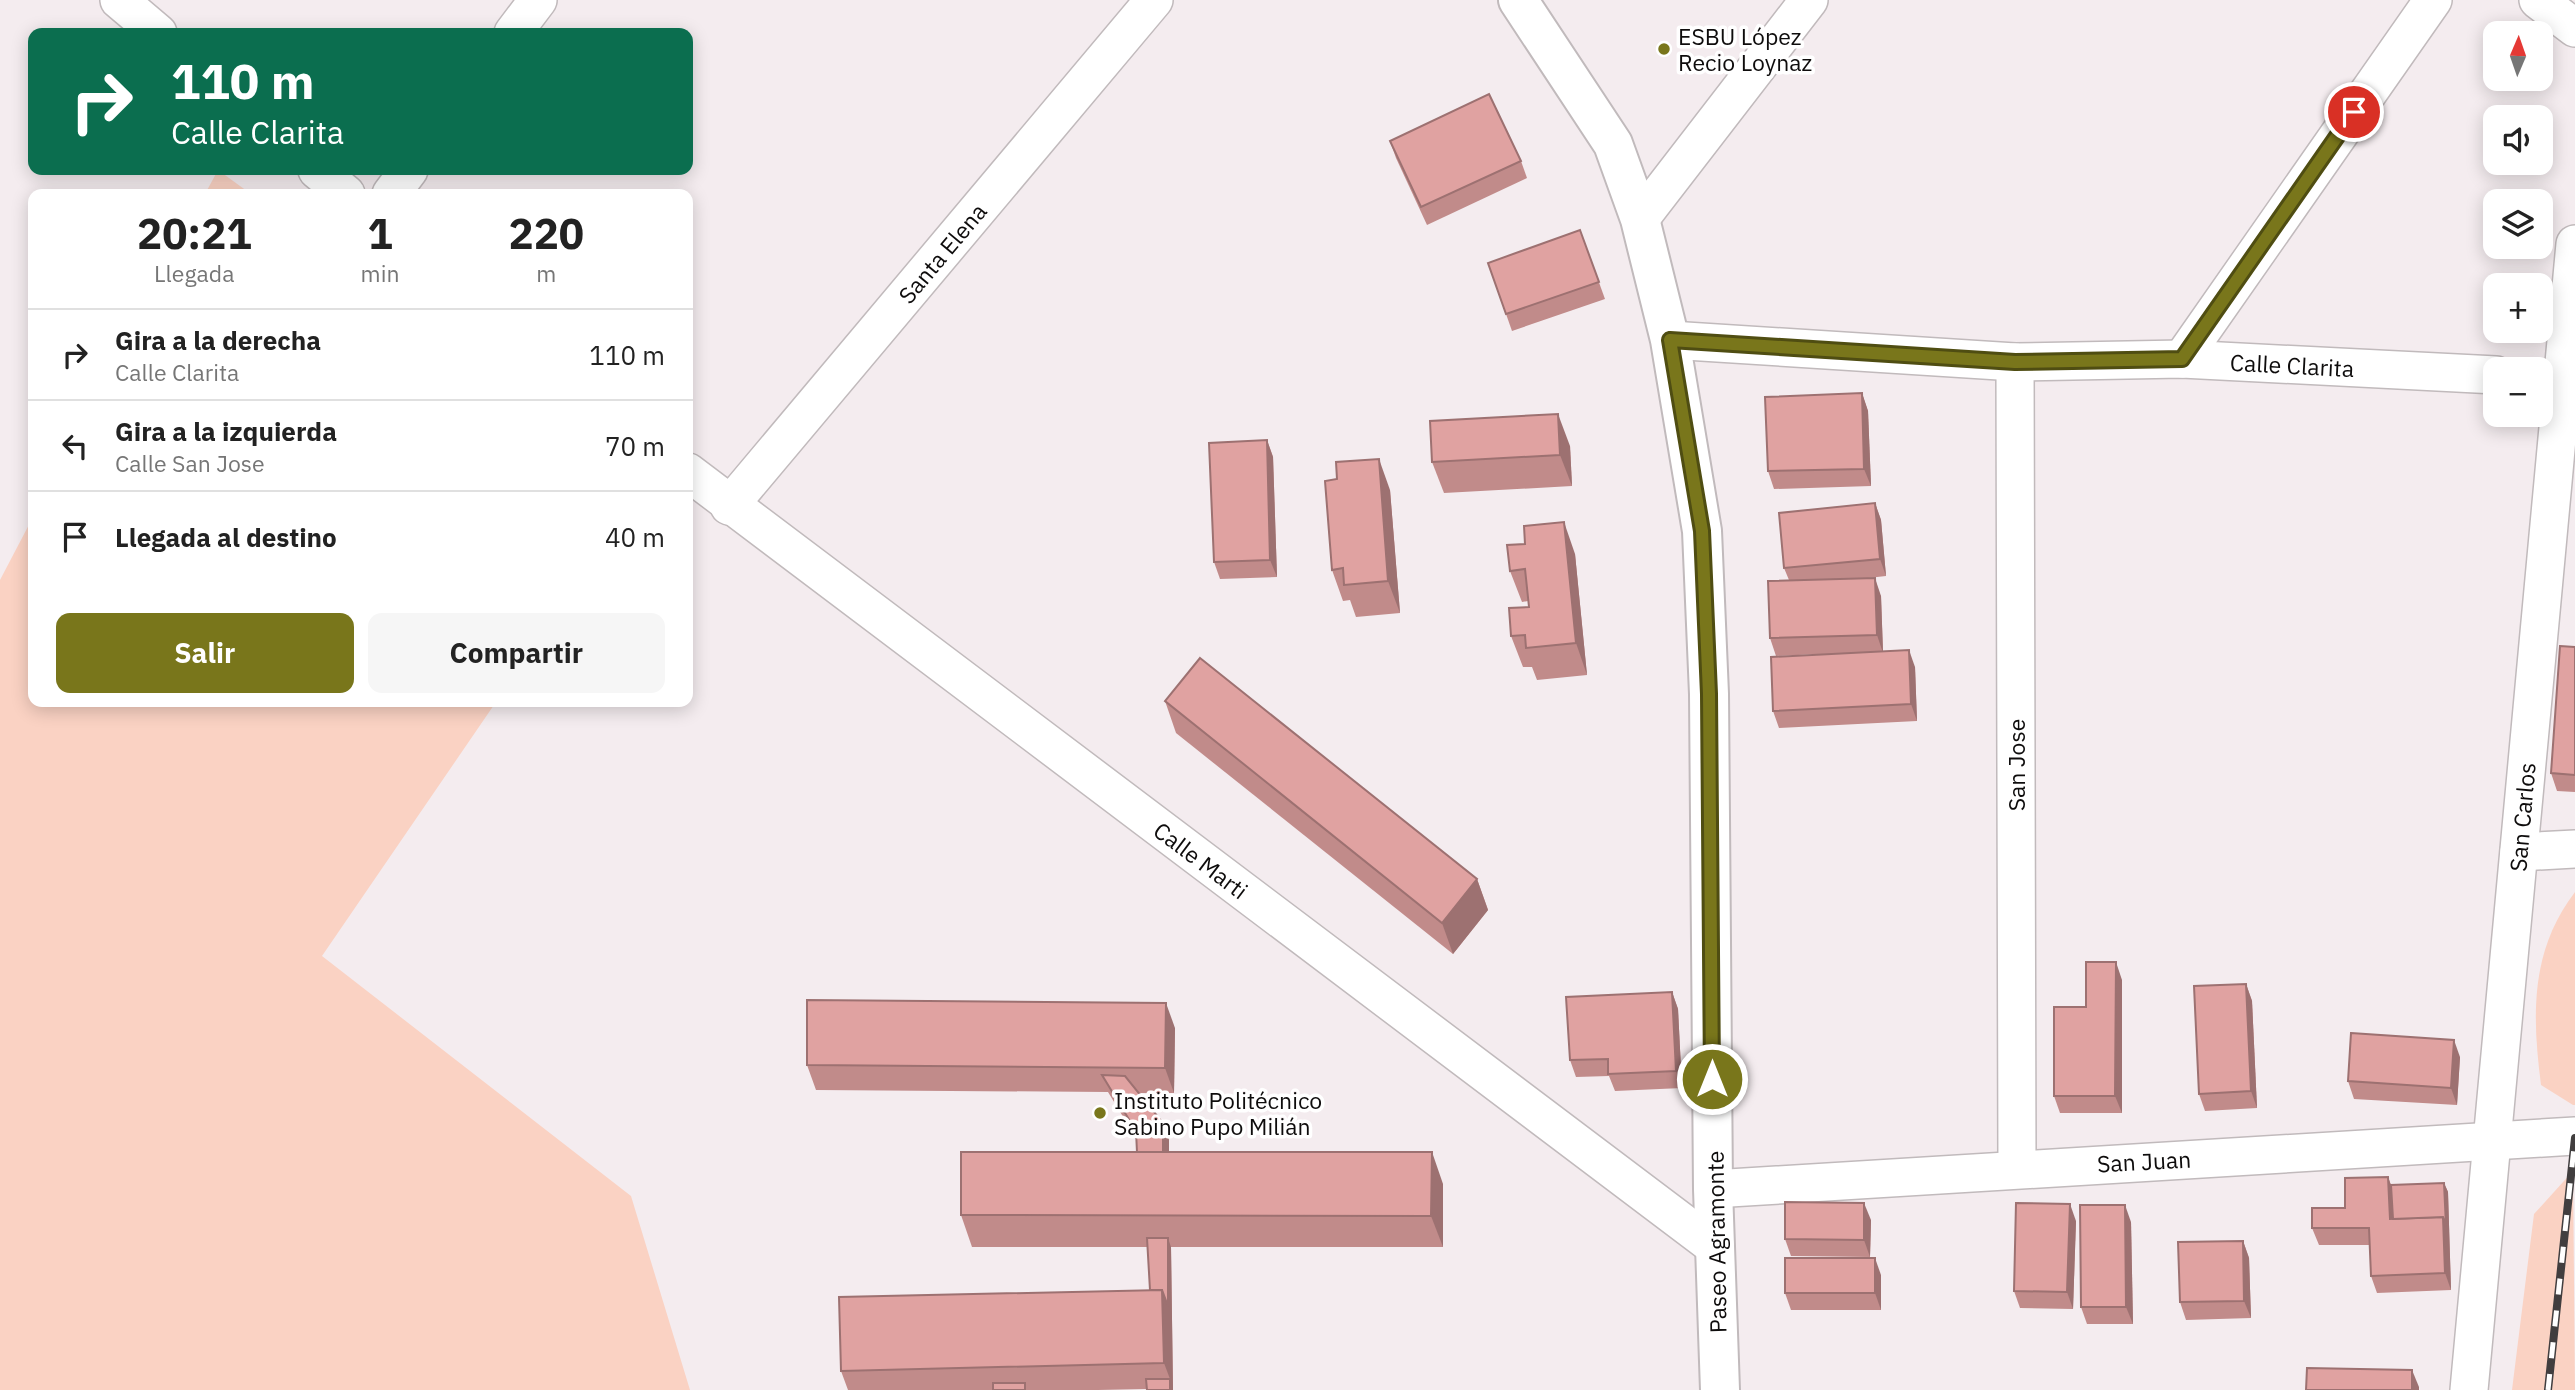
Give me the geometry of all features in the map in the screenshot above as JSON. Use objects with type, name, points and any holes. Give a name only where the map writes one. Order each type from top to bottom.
[{"type":"street","points":[[119,0],[152,28]]},
{"type":"street","points":[[517,28],[538,0]]},
{"type":"street","name":"Santa Elena","points":[[729,506],[1154,0]]},
{"type":"street","name":"Paseo Agramonte","points":[[1518,0],[1613,144],[1640,219],[1670,340],[1702,531],[1709,694],[1713,1189],[1720,1390]]},
{"type":"street","points":[[1640,219],[1809,0]]},
{"type":"street","points":[[2182,359],[2433,0]]},
{"type":"street","points":[[2538,0],[2575,28]]},
{"type":"street","points":[[323,175],[340,189]]},
{"type":"street","name":"San Carlos","points":[[2553,372],[2575,244]]},
{"type":"street","name":"Calle Clarita","points":[[1670,340],[2015,362],[2182,359],[2483,374]]},
{"type":"street","name":"San Jose","points":[[2015,362],[2017,1169]]},
{"type":"street","name":"San Carlos","points":[[2469,1390],[2519,852],[2549,427]]},
{"type":"street","name":"Calle Marti","points":[[693,476],[729,506],[1715,1247]]},
{"type":"street","points":[[2519,852],[2575,849]]},
{"type":"street","name":"San Juan","points":[[1713,1189],[2575,1136]]},
{"type":"shaded area","points":[[215,175],[225,175],[244,189],[208,189]]},
{"type":"shaded area","points":[[28,527],[28,707],[493,707],[322,956],[631,1196],[690,1390],[0,1390],[0,580]]},
{"type":"shaded area","points":[[2575,892],[2573,1105],[2541,1085],[2536,1009],[2542,961],[2549,937]]},
{"type":"shaded area","points":[[2573,1171],[2575,1390],[2512,1390],[2534,1214]]},
{"type":"building","points":[[1489,94],[1521,161],[1421,207],[1390,141]]},
{"type":"building","points":[[1580,230],[1599,282],[1506,314],[1488,263]]},
{"type":"building","points":[[1862,393],[1864,469],[1768,471],[1765,397]]},
{"type":"building","points":[[1558,414],[1560,455],[1432,462],[1430,421]]},
{"type":"building","points":[[1267,440],[1270,560],[1214,562],[1209,443]]},
{"type":"building","points":[[1379,459],[1388,581],[1344,585],[1343,568],[1332,570],[1325,481],[1337,479],[1336,462]]},
{"type":"building","points":[[1875,503],[1880,559],[1784,568],[1779,513]]},
{"type":"building","points":[[1564,522],[1576,643],[1526,648],[1525,635],[1511,636],[1509,608],[1529,607],[1525,569],[1510,571],[1507,545],[1525,544],[1524,526]]},
{"type":"building","points":[[1875,578],[1877,635],[1770,638],[1768,581]]},
{"type":"building","points":[[2560,646],[2575,647],[2575,775],[2551,773]]},
{"type":"building","points":[[1909,650],[1911,704],[1773,711],[1771,657]]},
{"type":"building","points":[[1200,658],[1477,879],[1442,923],[1165,701]]},
{"type":"building","points":[[2086,962],[2116,962],[2115,1096],[2054,1096],[2054,1007],[2086,1007]]},
{"type":"building","points":[[2246,984],[2251,1091],[2199,1094],[2194,986]]},
{"type":"building","points":[[1672,992],[1676,1071],[1608,1074],[1608,1059],[1570,1060],[1566,997]]},
{"type":"building","points":[[807,1000],[1166,1003],[1165,1068],[807,1065]]},
{"type":"building","points":[[2351,1033],[2454,1040],[2451,1088],[2348,1081]]},
{"type":"building","points":[[1102,1075],[1125,1076],[1163,1123],[1163,1152],[1137,1152],[1136,1131]]},
{"type":"building","points":[[961,1152],[1432,1152],[1431,1216],[961,1215]]},
{"type":"building","points":[[2388,1177],[2390,1219],[2443,1217],[2445,1273],[2371,1276],[2369,1228],[2312,1228],[2312,1208],[2345,1208],[2345,1178]]},
{"type":"building","points":[[2444,1183],[2446,1226],[2443,1217],[2393,1219],[2391,1185]]},
{"type":"building","points":[[1785,1202],[1864,1203],[1864,1240],[1785,1239]]},
{"type":"building","points":[[2016,1203],[2070,1204],[2067,1292],[2014,1291]]},
{"type":"building","points":[[2080,1205],[2125,1205],[2126,1307],[2081,1307]]},
{"type":"building","points":[[1147,1238],[1168,1238],[1168,1306],[1162,1290],[1150,1290]]},
{"type":"building","points":[[2243,1241],[2244,1301],[2180,1302],[2178,1242]]},
{"type":"building","points":[[1785,1258],[1875,1258],[1875,1293],[1785,1293]]},
{"type":"building","points":[[1162,1290],[1164,1363],[841,1371],[839,1297]]},
{"type":"building","points":[[2307,1368],[2412,1370],[2412,1390],[2306,1390]]},
{"type":"building","points":[[1146,1379],[1170,1379],[1170,1390],[1147,1390]]},
{"type":"building","points":[[993,1383],[1025,1383],[1025,1390],[993,1390]]},
{"type":"railway","points":[[2548,1390],[2575,1138]]},
{"type":"place","name":"ESBU López Recio Loynaz","points":[[1664,49]]},
{"type":"place","name":"Instituto Politécnico Sabino Pupo Milián","points":[[1100,1113]]},
{"type":"route","points":[[1712,1079],[1709,694],[1702,531],[1670,340],[2015,362],[2182,359],[2354,112]]}]
